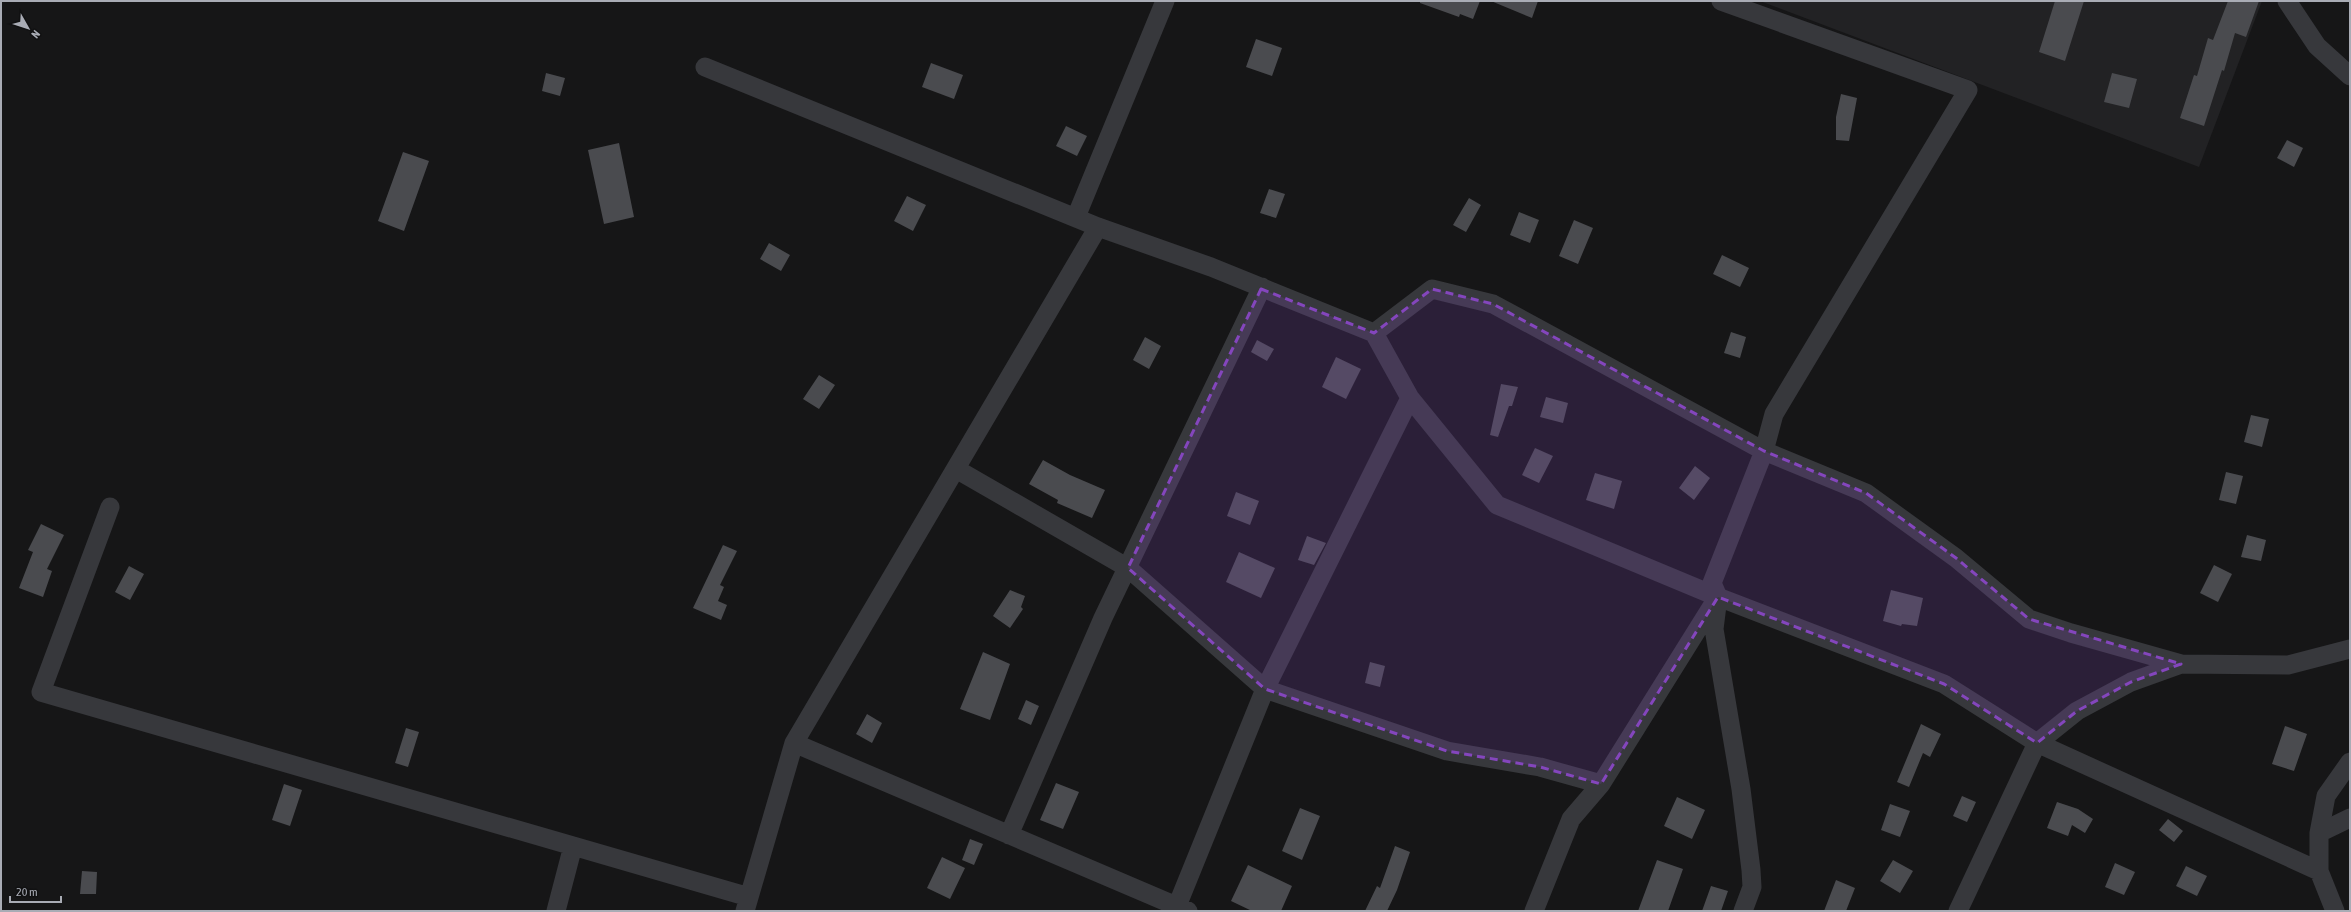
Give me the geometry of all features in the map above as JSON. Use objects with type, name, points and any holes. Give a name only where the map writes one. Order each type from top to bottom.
[{"type":"street","points":[[1076,217],[1165,1]]},
{"type":"street","points":[[1721,1],[1968,90],[1774,414],[1764,451],[1712,583],[1718,597],[1714,629],[1741,788],[1752,870],[1752,887],[1743,911]]},
{"type":"street","points":[[2287,1],[2317,46],[2350,76]]},
{"type":"street","points":[[705,67],[1098,227],[1211,267],[1374,333],[1410,398],[1497,505],[1718,597],[1944,684],[2037,743],[2318,871]]},
{"type":"street","points":[[110,507],[41,692],[573,846],[747,904],[794,743],[1098,227]]},
{"type":"street","points":[[1009,835],[1128,568],[1261,288]]},
{"type":"street","points":[[1374,333],[1432,289],[1493,304],[1764,451],[1866,493],[1956,558],[2029,619],[2071,633],[2180,664],[2288,665],[2350,649]]},
{"type":"street","points":[[794,743],[1180,910],[1266,689],[1410,398]]},
{"type":"street","points":[[956,469],[1128,568],[1266,689],[1447,751],[1540,767],[1601,784]]},
{"type":"street","points":[[1534,911],[1571,819],[1601,784],[1718,597]]},
{"type":"street","points":[[1958,911],[2037,743],[2078,711],[2131,682],[2180,664]]},
{"type":"street","points":[[2336,911],[2318,871],[2320,833],[2326,796],[2350,762]]},
{"type":"street","points":[[2320,833],[2350,818]]},
{"type":"street","points":[[556,911],[573,846]]},
{"type":"highlighted area","points":[[1261,289],[1374,333],[1432,289],[1493,304],[1764,451],[1866,493],[1956,558],[2029,619],[2181,664],[2131,682],[2077,711],[2037,743],[1944,684],[1718,597],[1601,784],[1540,767],[1447,751],[1265,689],[1128,568]]},
{"type":"shaded area","points":[[1760,1],[2262,1],[2199,167]]},
{"type":"building","points":[[1420,1],[1480,1],[1473,19],[1460,14],[1459,17],[1420,3]]},
{"type":"building","points":[[1491,1],[1538,1],[1532,18]]},
{"type":"building","points":[[2055,1],[2084,1],[2065,61],[2039,52]]},
{"type":"building","points":[[2228,1],[2259,1],[2246,37],[2235,33],[2224,71],[2222,70],[2204,126],[2180,118],[2194,75],[2197,76],[2208,38],[2213,40]]},
{"type":"building","points":[[1256,39],[1282,48],[1272,76],[1246,67]]},
{"type":"building","points":[[931,63],[963,75],[954,99],[922,87]]},
{"type":"building","points":[[546,73],[565,78],[560,96],[542,91]]},
{"type":"building","points":[[2112,73],[2137,79],[2129,108],[2104,102]]},
{"type":"building","points":[[1841,94],[1857,98],[1849,141],[1836,140],[1836,117]]},
{"type":"building","points":[[1066,126],[1087,136],[1077,156],[1056,146]]},
{"type":"building","points":[[2287,140],[2303,148],[2294,167],[2277,158]]},
{"type":"building","points":[[619,143],[634,217],[604,224],[588,150]]},
{"type":"building","points":[[403,152],[429,161],[404,231],[378,221]]},
{"type":"building","points":[[1269,189],[1285,194],[1276,218],[1260,213]]},
{"type":"building","points":[[907,196],[926,205],[913,231],[894,221]]},
{"type":"building","points":[[1469,198],[1481,205],[1466,232],[1453,225]]},
{"type":"building","points":[[1519,212],[1539,220],[1530,243],[1510,235]]},
{"type":"building","points":[[1574,220],[1593,228],[1578,264],[1559,256]]},
{"type":"building","points":[[769,243],[790,255],[781,271],[760,259]]},
{"type":"building","points":[[1722,255],[1749,268],[1740,287],[1713,274]]},
{"type":"building","points":[[1731,332],[1746,337],[1740,358],[1724,353]]},
{"type":"building","points":[[1145,337],[1161,346],[1149,369],[1133,360]]},
{"type":"building","points":[[1257,340],[1274,349],[1267,361],[1251,352]]},
{"type":"building","points":[[1336,357],[1361,369],[1346,399],[1322,387]]},
{"type":"building","points":[[819,375],[835,385],[819,409],[803,399]]},
{"type":"building","points":[[1501,384],[1518,387],[1512,406],[1509,406],[1498,437],[1490,435]]},
{"type":"building","points":[[1546,397],[1568,403],[1563,423],[1540,417]]},
{"type":"building","points":[[2251,415],[2269,419],[2262,447],[2244,442]]},
{"type":"building","points":[[1535,448],[1553,456],[1539,483],[1522,475]]},
{"type":"building","points":[[1043,460],[1070,475],[1105,490],[1092,518],[1057,503],[1058,500],[1029,484]]},
{"type":"building","points":[[1695,466],[1710,478],[1694,500],[1679,488]]},
{"type":"building","points":[[2226,472],[2243,476],[2236,504],[2219,500]]},
{"type":"building","points":[[1595,473],[1622,481],[1614,509],[1586,500]]},
{"type":"building","points":[[1236,492],[1259,501],[1250,525],[1227,516]]},
{"type":"building","points":[[41,524],[64,535],[47,569],[52,571],[43,597],[19,588],[33,552],[28,550]]},
{"type":"building","points":[[2247,535],[2266,540],[2261,561],[2241,557]]},
{"type":"building","points":[[1307,536],[1326,543],[1314,565],[1298,560]]},
{"type":"building","points":[[723,545],[737,551],[720,585],[724,587],[718,601],[727,605],[721,620],[693,608]]},
{"type":"building","points":[[1239,552],[1275,568],[1261,598],[1226,582]]},
{"type":"building","points":[[2214,565],[2232,574],[2218,602],[2200,593]]},
{"type":"building","points":[[129,566],[144,574],[130,600],[115,592]]},
{"type":"building","points":[[1010,590],[1025,596],[1021,607],[1023,609],[1010,628],[993,616]]},
{"type":"building","points":[[1891,590],[1923,598],[1917,626],[1902,624],[1901,626],[1883,621]]},
{"type":"building","points":[[983,652],[1010,664],[990,720],[960,709]]},
{"type":"building","points":[[1370,662],[1385,666],[1380,687],[1365,683]]},
{"type":"building","points":[[1026,700],[1039,706],[1031,725],[1018,719]]},
{"type":"building","points":[[867,714],[882,723],[872,743],[856,734]]},
{"type":"building","points":[[1921,724],[1941,734],[1930,757],[1923,753],[1909,787],[1897,782]]},
{"type":"building","points":[[2285,726],[2307,734],[2294,771],[2272,764]]},
{"type":"building","points":[[406,728],[419,732],[408,767],[395,763]]},
{"type":"building","points":[[1056,783],[1079,792],[1063,829],[1040,820]]},
{"type":"building","points":[[284,784],[302,790],[290,826],[272,820]]},
{"type":"building","points":[[1962,796],[1976,802],[1967,822],[1953,816]]},
{"type":"building","points":[[1677,797],[1705,810],[1692,839],[1664,826]]},
{"type":"building","points":[[2057,802],[2078,809],[2093,819],[2085,833],[2072,825],[2068,836],[2047,828]]},
{"type":"building","points":[[1890,804],[1910,811],[1900,837],[1881,830]]},
{"type":"building","points":[[1300,808],[1320,816],[1302,860],[1282,851]]},
{"type":"building","points":[[2168,819],[2183,831],[2174,842],[2159,830]]},
{"type":"building","points":[[970,839],[983,844],[974,865],[962,860]]},
{"type":"building","points":[[1395,846],[1410,852],[1397,890],[1387,911],[1365,911],[1377,886],[1380,888]]},
{"type":"building","points":[[942,857],[965,868],[950,899],[927,888]]},
{"type":"building","points":[[1657,860],[1683,869],[1668,911],[1638,911]]},
{"type":"building","points":[[1893,860],[1913,871],[1900,893],[1880,881]]},
{"type":"building","points":[[2115,863],[2135,872],[2124,895],[2105,887]]},
{"type":"building","points":[[1248,865],[1292,886],[1281,911],[1252,911],[1231,901]]},
{"type":"building","points":[[2186,866],[2207,876],[2197,896],[2176,886]]},
{"type":"building","points":[[82,871],[97,872],[96,894],[80,894]]},
{"type":"building","points":[[1836,880],[1855,888],[1846,911],[1824,911]]},
{"type":"building","points":[[1711,886],[1728,891],[1721,911],[1702,911]]}]
